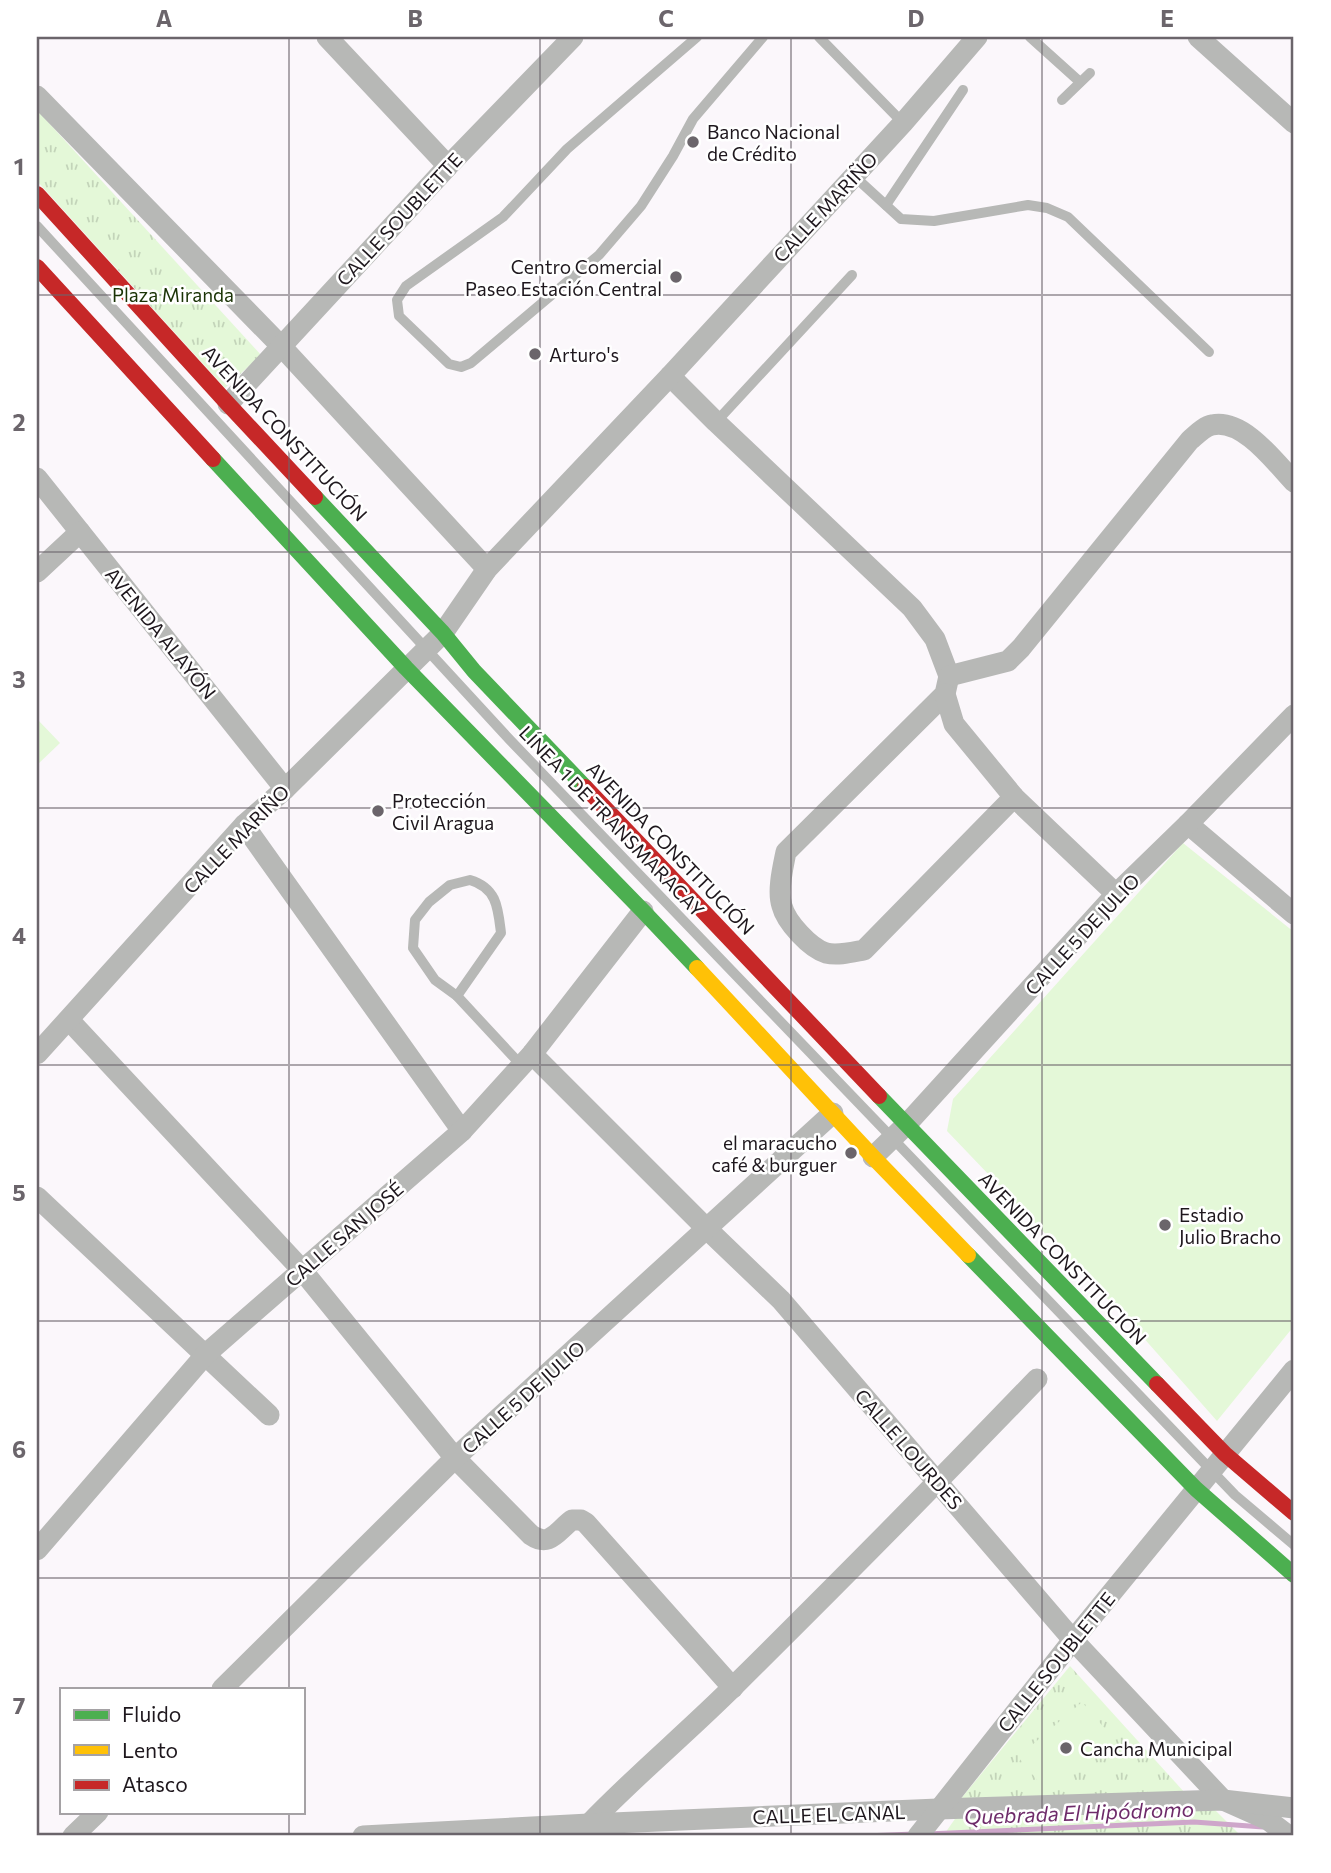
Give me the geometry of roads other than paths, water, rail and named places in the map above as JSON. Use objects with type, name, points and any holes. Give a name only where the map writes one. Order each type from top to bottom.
[{"type":"street","points":[[327,37],[449,166]]},
{"type":"street","name":"CALLE SOUBLETTE","points":[[229,404],[449,166],[573,37]]},
{"type":"street","name":"CALLE MARIÑO","points":[[37,1054],[244,825],[285,789],[443,633],[487,569],[670,376],[903,122],[977,37]]},
{"type":"street","points":[[1198,37],[1294,123]]},
{"type":"street","points":[[37,96],[281,346],[487,569]]},
{"type":"street","name":"AVENIDA CONSTITUCIÓN","points":[[37,194],[899,1132],[1225,1454],[1294,1513]]},
{"type":"street","points":[[37,267],[406,668],[643,911],[873,1157],[1196,1489],[1294,1575]]},
{"type":"street","points":[[670,376],[912,608],[935,639],[954,724],[1014,797],[1116,894]]},
{"type":"street","points":[[1014,797],[864,950],[826,953],[799,936],[782,906],[781,875],[786,852],[947,685],[1008,661],[1021,648],[1190,440],[1211,424],[1233,425],[1252,438],[1294,482]]},
{"type":"street","name":"AVENIDA ALAYÓN","points":[[37,478],[285,789]]},
{"type":"street","points":[[37,572],[80,533]]},
{"type":"street","name":"CALLE 5 DE JULIO","points":[[873,1157],[899,1132],[1116,894],[1294,715]]},
{"type":"street","points":[[1188,824],[1294,914]]},
{"type":"street","points":[[244,825],[462,1131]]},
{"type":"street","name":"CALLE SAN JOSÉ","points":[[37,1550],[206,1354],[462,1131],[526,1059],[643,911]]},
{"type":"street","points":[[69,1020],[302,1270],[455,1458],[535,1538],[550,1539],[572,1520],[586,1523],[733,1688]]},
{"type":"street","name":"CALLE LOURDES","points":[[526,1059],[781,1300],[1073,1640],[1223,1800],[1268,1820],[1289,1836]]},
{"type":"street","name":"CALLE 5 DE JULIO","points":[[223,1688],[455,1458],[833,1113]]},
{"type":"street","points":[[37,1197],[269,1415]]},
{"type":"street","name":"CALLE SOUBLETTE","points":[[928,1823],[1073,1640],[1294,1370]]},
{"type":"street","points":[[589,1824],[733,1688],[1037,1379]]},
{"type":"street","name":"CALLE EL CANAL","points":[[363,1836],[589,1824],[928,1823],[1223,1800],[1294,1808]]},
{"type":"street","points":[[73,1836],[96,1814]]},
{"type":"lane","points":[[697,37],[568,149],[503,217],[406,286],[397,300],[399,316],[449,364],[461,368],[471,363],[599,255],[641,206],[693,119],[763,37]]},
{"type":"lane","points":[[819,37],[903,122]]},
{"type":"lane","points":[[1030,37],[1080,82]]},
{"type":"lane","points":[[1062,100],[1090,73]]},
{"type":"lane","points":[[887,205],[963,90]]},
{"type":"lane","points":[[854,176],[901,219],[934,221],[1028,205],[1047,208],[1068,217],[1209,352]]},
{"type":"lane","name":"LÍNEA 1 DE TRANSMARACAY","points":[[37,226],[519,750],[899,1132],[1211,1471],[1294,1545]]},
{"type":"lane","points":[[716,422],[852,275]]},
{"type":"lane","points":[[457,996],[501,933],[498,908],[491,892],[470,880],[450,886],[429,902],[415,920],[414,948],[435,979],[526,1059]]},
{"type":"waterway","name":"Quebrada El Hipódromo","points":[[927,1834],[1194,1822],[1263,1827]]},
{"type":"waterway","name":"Quebrada El Hipódromo","points":[[865,1836],[914,1834]]},
{"type":"place","name":"Banco Nacional de Crédito","points":[[693,142]]},
{"type":"place","name":"Centro Comercial Paseo Estación Central","points":[[676,277]]},
{"type":"place","name":"Arturo's","points":[[535,354]]},
{"type":"place","name":"Protección Civil Aragua","points":[[378,811]]},
{"type":"place","name":"el maracucho café & burguer","points":[[851,1153]]},
{"type":"place","name":"Estadio Julio Bracho","points":[[1165,1225]]},
{"type":"place","name":"Cancha Municipal","points":[[1066,1748]]},
{"type":"park label","name":"Plaza Miranda","points":[[173,294]]}]
